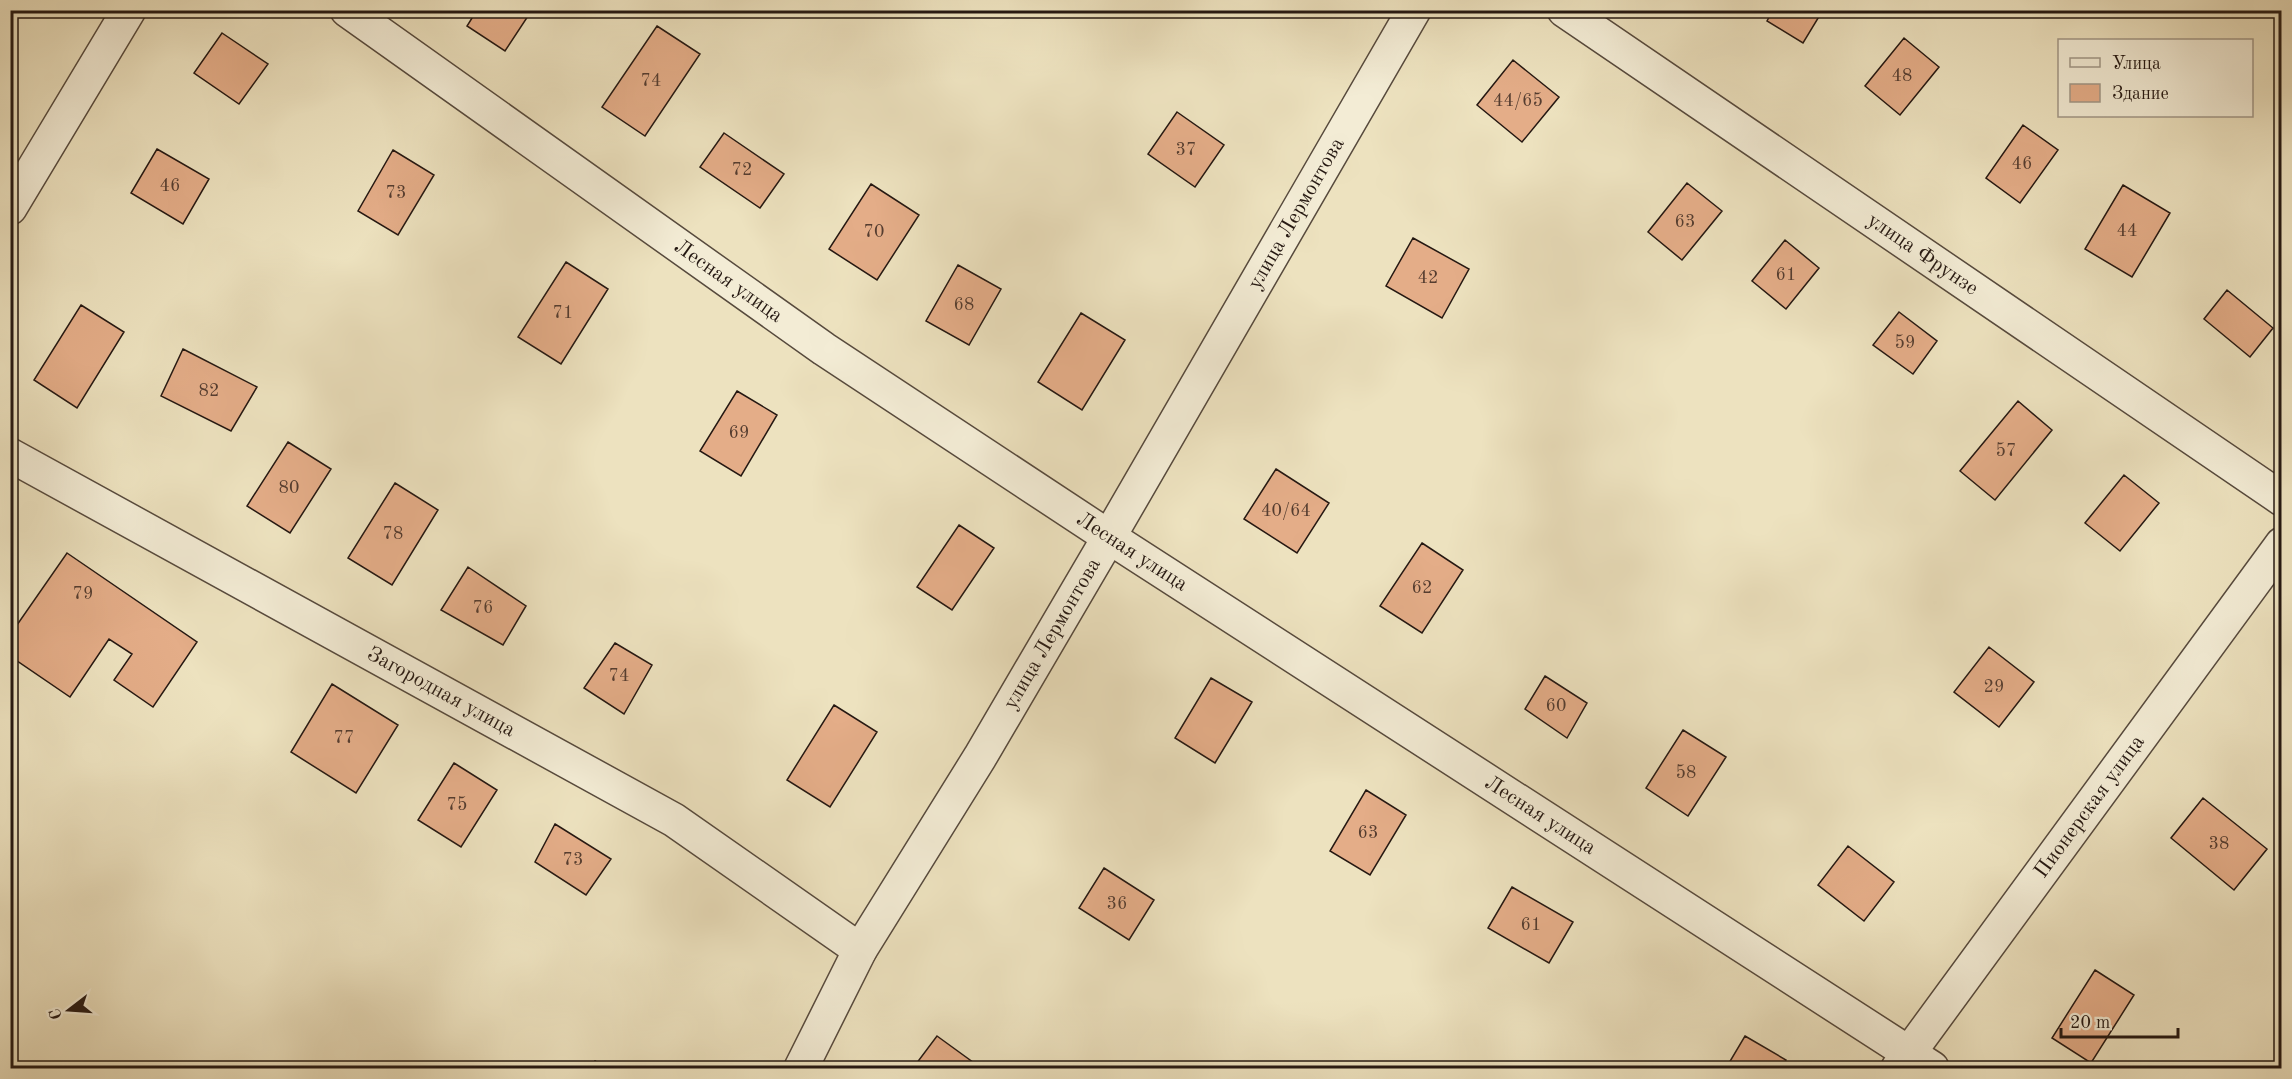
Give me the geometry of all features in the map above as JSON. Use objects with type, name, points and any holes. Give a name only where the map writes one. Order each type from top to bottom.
[{"type":"street","points":[[10,208],[129,10]]},
{"type":"street","name":"Лесная улица","points":[[347,10],[824,349],[1914,1063]]},
{"type":"street","name":"улица Лермонтова","points":[[801,1068],[860,950],[980,757],[1413,10]]},
{"type":"street","name":"улица Фрунзе","points":[[1564,10],[2282,499]]},
{"type":"street","name":"Загородная улица","points":[[10,455],[674,820],[860,950]]},
{"type":"street","name":"Пионерская улица","points":[[1914,1063],[2282,544]]},
{"type":"building","points":[[477,10],[532,10],[505,51],[467,26]]},
{"type":"building","points":[[1773,10],[1823,10],[1803,43],[1767,21]]},
{"type":"building","points":[[657,26],[700,54],[645,136],[602,107]]},
{"type":"building","points":[[222,33],[268,64],[239,104],[194,73]]},
{"type":"building","points":[[1904,38],[1939,67],[1900,115],[1865,86]]},
{"type":"building","points":[[1513,60],[1559,97],[1522,142],[1477,105]]},
{"type":"building","points":[[1177,112],[1224,145],[1195,187],[1148,154]]},
{"type":"building","points":[[2023,125],[2058,150],[2020,203],[1986,178]]},
{"type":"building","points":[[724,133],[784,174],[760,208],[700,167]]},
{"type":"building","points":[[157,149],[209,179],[183,224],[131,193]]},
{"type":"building","points":[[393,150],[434,175],[398,235],[358,211]]},
{"type":"building","points":[[1687,183],[1722,211],[1682,260],[1648,232]]},
{"type":"building","points":[[871,184],[919,215],[877,280],[829,249]]},
{"type":"building","points":[[2123,185],[2170,213],[2132,277],[2085,249]]},
{"type":"building","points":[[1413,238],[1469,269],[1442,318],[1386,286]]},
{"type":"building","points":[[1785,240],[1819,268],[1786,309],[1752,281]]},
{"type":"building","points":[[566,262],[608,289],[561,364],[518,337]]},
{"type":"building","points":[[958,265],[1001,289],[969,345],[926,321]]},
{"type":"building","points":[[2227,290],[2273,328],[2250,357],[2204,319]]},
{"type":"building","points":[[81,305],[124,332],[77,408],[34,380]]},
{"type":"building","points":[[1899,312],[1937,341],[1913,374],[1873,345]]},
{"type":"building","points":[[1081,313],[1125,340],[1082,410],[1038,382]]},
{"type":"building","points":[[183,349],[257,387],[231,431],[161,396]]},
{"type":"building","points":[[737,391],[777,415],[741,476],[700,451]]},
{"type":"building","points":[[2018,401],[2052,430],[1995,500],[1960,471]]},
{"type":"building","points":[[288,442],[331,469],[290,533],[247,506]]},
{"type":"building","points":[[1276,469],[1329,503],[1297,553],[1244,519]]},
{"type":"building","points":[[2124,475],[2159,503],[2120,551],[2085,523]]},
{"type":"building","points":[[395,483],[438,510],[392,585],[348,558]]},
{"type":"building","points":[[959,525],[994,548],[952,610],[917,587]]},
{"type":"building","points":[[1422,543],[1463,570],[1422,633],[1380,606]]},
{"type":"building","points":[[67,553],[197,642],[153,707],[114,680],[132,654],[109,639],[70,697],[10,656],[10,635]]},
{"type":"building","points":[[468,567],[526,606],[503,645],[441,610]]},
{"type":"building","points":[[615,643],[652,665],[624,714],[584,688]]},
{"type":"building","points":[[1989,647],[2034,682],[1999,727],[1954,692]]},
{"type":"building","points":[[1545,676],[1587,703],[1567,738],[1525,709]]},
{"type":"building","points":[[1211,678],[1252,702],[1215,763],[1175,738]]},
{"type":"building","points":[[332,684],[398,725],[356,793],[291,752]]},
{"type":"building","points":[[834,705],[877,732],[830,807],[787,780]]},
{"type":"building","points":[[1683,730],[1726,757],[1688,816],[1646,788]]},
{"type":"building","points":[[454,763],[497,790],[461,847],[418,820]]},
{"type":"building","points":[[1366,790],[1406,815],[1370,875],[1330,851]]},
{"type":"building","points":[[2203,798],[2267,849],[2234,890],[2171,838]]},
{"type":"building","points":[[555,824],[611,859],[586,895],[535,862]]},
{"type":"building","points":[[1848,846],[1894,882],[1864,921],[1818,885]]},
{"type":"building","points":[[1104,868],[1154,900],[1129,940],[1079,908]]},
{"type":"building","points":[[1512,887],[1573,922],[1549,963],[1488,928]]},
{"type":"building","points":[[2095,970],[2134,995],[2091,1063],[2052,1038]]},
{"type":"building","points":[[937,1036],[981,1068],[913,1068]]},
{"type":"building","points":[[1745,1036],[1786,1060],[1781,1068],[1726,1068]]},
{"type":"building","points":[[595,1061],[607,1068],[591,1068]]}]
